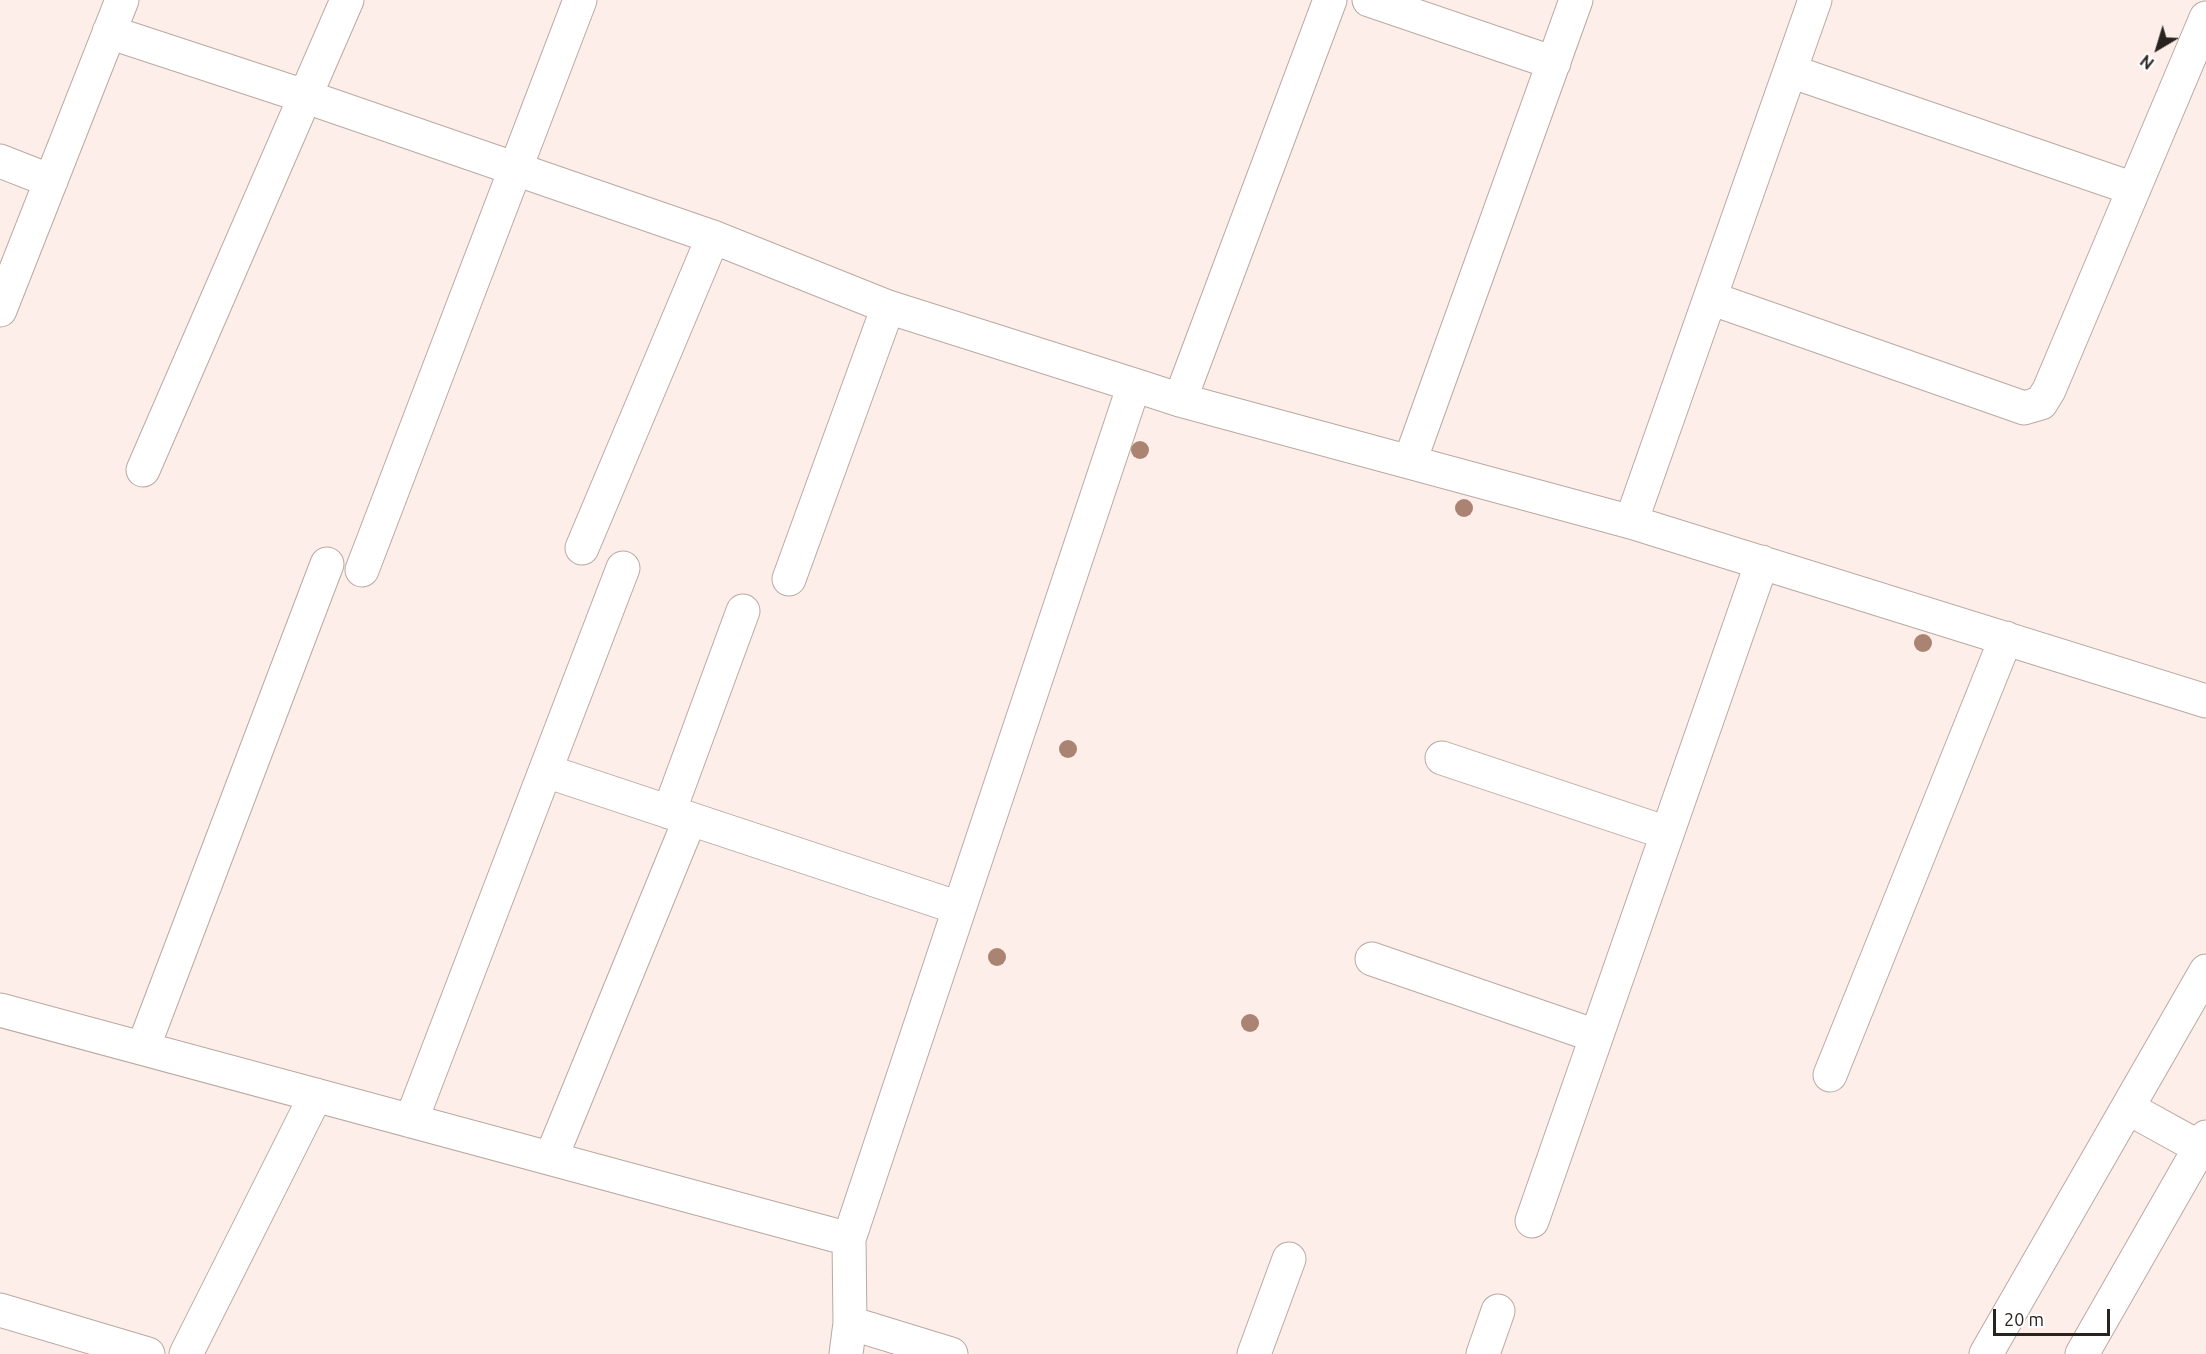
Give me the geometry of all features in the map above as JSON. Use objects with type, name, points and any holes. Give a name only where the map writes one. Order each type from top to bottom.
[{"type":"street","points":[[0,310],[122,0]]},
{"type":"street","points":[[143,470],[307,97],[347,0]]},
{"type":"street","points":[[362,570],[580,0]]},
{"type":"street","points":[[1180,400],[1330,0]]},
{"type":"street","points":[[1369,0],[1554,63]]},
{"type":"street","points":[[1410,461],[1576,0]]},
{"type":"street","points":[[1631,522],[1815,0]]},
{"type":"street","points":[[1710,298],[2024,408],[2041,403],[2049,390],[2206,18]]},
{"type":"street","points":[[109,32],[307,97],[713,237],[888,307],[1180,400],[1631,522],[2206,701]]},
{"type":"street","points":[[1790,71],[2134,189]]},
{"type":"street","points":[[0,161],[51,181]]},
{"type":"street","points":[[582,548],[713,237]]},
{"type":"street","points":[[789,579],[888,307]]},
{"type":"street","points":[[951,1354],[848,1338],[849,1239],[1134,385]]},
{"type":"street","points":[[1532,1221],[1762,562]]},
{"type":"street","points":[[143,1048],[327,564]]},
{"type":"street","points":[[411,1121],[623,568]]},
{"type":"street","points":[[551,1158],[679,815],[743,611]]},
{"type":"street","points":[[1830,1075],[2006,638]]},
{"type":"street","points":[[1442,758],[1667,833]]},
{"type":"street","points":[[546,771],[959,908]]},
{"type":"street","points":[[1372,959],[1596,1036]]},
{"type":"street","points":[[1986,1354],[2206,970]]},
{"type":"street","points":[[0,1010],[849,1239]]},
{"type":"street","points":[[186,1354],[316,1095]]},
{"type":"street","points":[[2082,1354],[2204,1145],[2128,1108]]},
{"type":"street","points":[[1254,1354],[1288,1259]]},
{"type":"street","points":[[0,1310],[148,1354]]},
{"type":"street","points":[[1483,1354],[1498,1311]]}]
